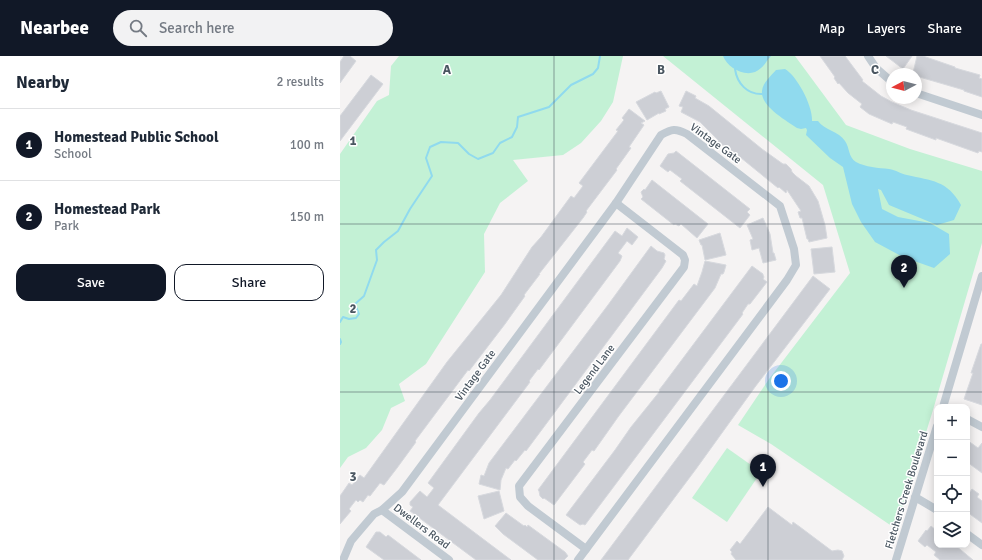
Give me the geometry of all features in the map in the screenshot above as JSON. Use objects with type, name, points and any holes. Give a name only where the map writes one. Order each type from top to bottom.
[{"type":"street","points":[[868,56],[876,68],[886,77]]},
{"type":"street","points":[[922,95],[982,115]]},
{"type":"street","name":"Vintage Gate","points":[[343,560],[354,537],[374,514],[382,510],[402,492],[616,203],[661,135],[670,130],[678,130],[687,134],[780,206],[794,249],[796,265],[787,280],[578,560]]},
{"type":"street","name":"Legend Lane","points":[[586,549],[528,506],[520,497],[519,486],[684,268],[685,260],[683,255],[616,203]]},
{"type":"street","points":[[944,404],[982,276]]},
{"type":"street","points":[[970,421],[982,427]]},
{"type":"street","name":"Fletchers Creek Boulevard","points":[[896,560],[934,436]]},
{"type":"street","points":[[916,497],[934,508]]},
{"type":"street","name":"Dwellers Road","points":[[382,510],[449,560]]},
{"type":"street","points":[[970,536],[982,546]]},
{"type":"green space","points":[[399,56],[623,56],[613,102],[601,121],[581,143],[563,155],[513,160],[528,181],[500,203],[484,234],[485,272],[426,364],[399,384],[405,401],[391,408],[382,430],[366,448],[348,457],[340,468],[340,154],[377,101],[389,95],[391,66]]},
{"type":"green space","points":[[663,56],[795,56],[846,125],[910,149],[982,171],[982,243],[896,529],[771,444],[738,425],[769,379],[850,273],[823,185]]},
{"type":"green space","points":[[727,448],[761,472],[727,522],[692,498]]},
{"type":"water","points":[[723,56],[771,56],[762,67],[756,71],[745,73],[734,69],[729,65]]},
{"type":"water","points":[[785,69],[794,78],[803,92],[810,108],[812,121],[818,121],[824,127],[839,135],[847,144],[853,160],[860,164],[892,170],[938,183],[944,186],[956,197],[961,205],[954,220],[937,225],[889,205],[881,190],[878,189],[882,209],[898,217],[930,223],[949,234],[950,254],[934,268],[903,257],[875,242],[861,222],[852,204],[843,167],[830,158],[806,135],[806,128],[797,128],[781,117],[765,102],[762,91],[766,82],[776,70]]},
{"type":"building","points":[[344,56],[350,56],[356,61],[340,83],[340,62]]},
{"type":"building","points":[[820,56],[845,56],[863,80],[862,81],[886,99],[886,104],[897,104],[982,133],[982,152],[979,151],[978,153],[936,138],[936,140],[906,129],[907,127],[893,122],[892,124],[869,114],[860,107],[862,104],[848,93],[839,83],[838,84],[834,78],[835,77]]},
{"type":"building","points":[[886,56],[912,56],[904,68]]},
{"type":"building","points":[[917,56],[923,56],[955,68],[980,75],[979,78],[982,79],[982,97],[922,78],[922,68],[914,68]]},
{"type":"building","points":[[371,75],[383,84],[340,141],[340,116]]},
{"type":"building","points":[[661,91],[669,107],[665,109],[666,111],[647,120],[636,102],[655,92]]},
{"type":"building","points":[[686,91],[696,96],[695,98],[709,106],[762,149],[783,164],[786,164],[796,176],[809,186],[818,201],[827,238],[809,242],[802,218],[800,218],[798,212],[801,211],[787,190],[786,193],[779,187],[778,188],[735,153],[718,142],[719,141],[700,122],[681,112],[683,107],[679,106]]},
{"type":"building","points":[[629,109],[645,121],[641,123],[644,125],[629,147],[631,148],[616,169],[617,170],[586,211],[587,212],[583,218],[539,274],[505,324],[469,371],[468,370],[384,485],[380,483],[370,496],[368,495],[363,502],[360,500],[358,502],[356,500],[349,509],[351,511],[340,524],[340,496],[349,483],[352,485],[360,475],[364,478],[447,362],[501,295],[532,247],[571,196],[574,198],[583,186],[579,183],[618,131],[616,130],[624,120],[622,118]]},
{"type":"building","points":[[676,151],[750,209],[747,212],[750,215],[740,228],[680,181],[682,179],[670,170],[668,172],[660,166],[668,154]]},
{"type":"building","points":[[652,180],[708,224],[697,238],[681,224],[679,226],[674,225],[641,199],[643,197],[641,192],[644,189],[645,190]]},
{"type":"building","points":[[763,218],[770,234],[773,253],[776,260],[763,263],[759,248],[752,250],[750,240],[753,239],[747,225]]},
{"type":"building","points":[[627,228],[638,237],[632,245],[627,241],[618,253],[622,256],[620,261],[438,505],[511,560],[476,560],[410,511],[413,507],[410,505],[410,502],[420,491],[427,497],[434,488],[428,483],[479,413],[615,231],[622,236]]},
{"type":"building","points":[[720,233],[726,255],[705,260],[702,245],[699,240]]},
{"type":"building","points":[[651,246],[665,255],[664,259],[666,261],[662,268],[526,451],[525,450],[508,469],[506,468],[501,480],[500,490],[479,484],[481,475],[484,476],[489,463]]},
{"type":"building","points":[[832,247],[835,272],[814,274],[811,249]]},
{"type":"building","points":[[705,261],[726,265],[724,272],[721,274],[715,288],[594,451],[592,450],[583,462],[585,464],[554,505],[544,498],[543,499],[538,490],[679,300],[681,301],[694,284],[697,286]]},
{"type":"building","points":[[752,266],[763,274],[763,279],[767,282],[750,304],[748,304],[742,313],[743,314],[585,525],[580,525],[566,515]]},
{"type":"building","points":[[813,276],[830,289],[755,387],[696,469],[628,560],[601,560]]},
{"type":"building","points":[[982,344],[982,405],[964,399]]},
{"type":"building","points":[[970,442],[978,448],[982,443],[982,473],[970,464]]},
{"type":"building","points":[[972,489],[979,494],[977,497],[982,501],[982,523],[970,514],[970,492]]},
{"type":"building","points":[[499,491],[504,511],[484,519],[478,496]]},
{"type":"building","points":[[768,507],[792,525],[793,522],[832,551],[842,551],[844,556],[842,560],[736,560],[731,554],[732,552],[730,550],[737,541],[740,544]]},
{"type":"building","points":[[506,513],[524,526],[525,525],[527,527],[528,525],[565,552],[568,556],[564,560],[538,560],[503,534],[495,526]]},
{"type":"building","points":[[931,526],[934,528],[934,548],[959,548],[973,560],[940,560],[934,555],[936,552],[927,545],[925,547],[918,541],[926,530],[927,531]]},
{"type":"building","points":[[376,532],[380,532],[386,537],[388,535],[421,560],[384,560],[366,547]]},
{"type":"waterway","points":[[340,322],[343,317],[349,319],[356,318],[359,314],[355,304],[364,296],[377,260],[376,250],[398,231],[410,209],[432,176],[426,158],[430,147],[441,142],[458,143],[469,154],[478,159],[493,153],[500,143],[512,137],[517,127],[518,117],[549,107],[571,85],[593,74],[598,68],[600,56]]},
{"type":"waterway","points":[[735,69],[738,79],[744,87],[757,94],[763,94]]},
{"type":"waterway","points":[[340,339],[340,344]]},
{"type":"place","name":"Homestead Park","points":[[904,288]]},
{"type":"place","name":"Homestead Public School","points":[[763,487]]}]
